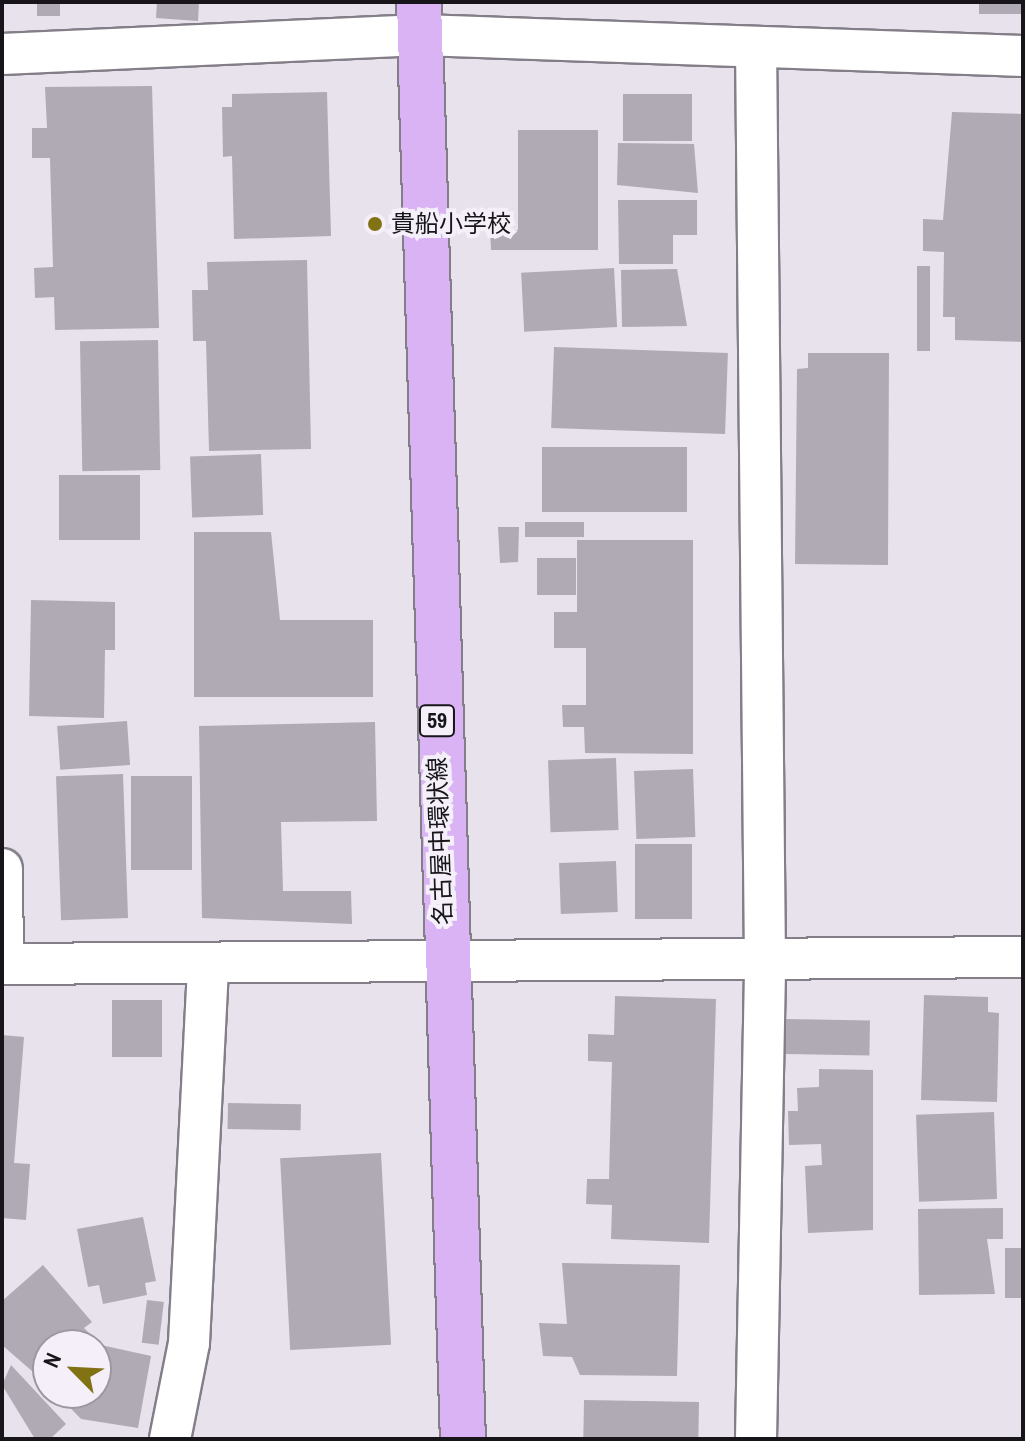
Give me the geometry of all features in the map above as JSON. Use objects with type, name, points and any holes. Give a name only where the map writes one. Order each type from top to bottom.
[{"type":"main road","name":"名古屋中環状線","points":[[420,18],[443,960],[463,1439]]},
{"type":"street","points":[[2,54],[420,18],[756,48],[1023,56]]},
{"type":"street","points":[[756,48],[765,963],[756,1439]]},
{"type":"street","points":[[2,869],[3,964],[208,968],[443,960],[765,963],[1023,957]]},
{"type":"street","points":[[170,1439],[189,1343],[208,968]]},
{"type":"building","points":[[37,2],[60,2],[60,16],[37,16]]},
{"type":"building","points":[[157,2],[199,2],[198,21],[156,18]]},
{"type":"building","points":[[979,2],[1023,2],[1023,14],[979,14]]},
{"type":"building","points":[[152,86],[159,328],[55,330],[54,297],[35,298],[34,268],[53,267],[50,158],[32,158],[32,128],[47,128],[45,87]]},
{"type":"building","points":[[327,92],[331,236],[234,239],[232,156],[223,157],[222,107],[232,107],[232,94]]},
{"type":"building","points":[[623,94],[692,94],[692,141],[623,141]]},
{"type":"building","points":[[952,112],[1023,114],[1023,342],[955,340],[955,317],[943,317],[944,252],[923,251],[923,219],[943,220]]},
{"type":"building","points":[[518,130],[598,130],[598,250],[491,250],[490,230],[518,230]]},
{"type":"building","points":[[618,143],[694,144],[698,193],[617,185]]},
{"type":"building","points":[[618,200],[697,200],[697,235],[673,235],[673,264],[619,264]]},
{"type":"building","points":[[307,260],[311,449],[209,451],[206,341],[193,341],[192,290],[208,290],[207,262]]},
{"type":"building","points":[[917,266],[930,266],[930,351],[917,351]]},
{"type":"building","points":[[614,268],[617,327],[524,332],[521,273]]},
{"type":"building","points":[[677,269],[687,326],[622,327],[621,270]]},
{"type":"building","points":[[158,340],[160,470],[82,471],[80,341]]},
{"type":"building","points":[[554,347],[728,353],[725,434],[551,428]]},
{"type":"building","points":[[808,353],[889,353],[888,565],[795,564],[797,369],[808,368]]},
{"type":"building","points":[[542,447],[687,447],[687,512],[542,512]]},
{"type":"building","points":[[261,454],[263,515],[192,517],[190,456]]},
{"type":"building","points":[[59,475],[140,475],[140,540],[59,540]]},
{"type":"building","points":[[525,522],[584,522],[584,537],[525,537]]},
{"type":"building","points":[[498,527],[519,527],[518,562],[500,563]]},
{"type":"building","points":[[194,532],[271,532],[280,620],[373,620],[373,697],[194,697]]},
{"type":"building","points":[[577,540],[693,540],[693,754],[585,753],[584,727],[563,727],[562,705],[586,705],[586,648],[554,648],[554,612],[577,612]]},
{"type":"building","points":[[537,558],[576,558],[576,595],[537,595]]},
{"type":"building","points":[[31,600],[115,602],[115,650],[105,650],[104,718],[29,716]]},
{"type":"building","points":[[127,721],[130,765],[60,770],[57,726]]},
{"type":"building","points":[[375,722],[377,821],[281,822],[283,891],[351,891],[352,924],[202,918],[199,726]]},
{"type":"building","points":[[616,758],[619,830],[551,832],[548,760]]},
{"type":"building","points":[[693,769],[695,837],[636,839],[634,771]]},
{"type":"building","points":[[123,774],[128,918],[61,920],[56,776]]},
{"type":"building","points":[[131,776],[192,776],[192,870],[131,870]]},
{"type":"building","points":[[635,844],[692,844],[692,919],[635,919]]},
{"type":"building","points":[[616,861],[618,912],[561,914],[559,863]]},
{"type":"building","points":[[924,995],[988,997],[988,1012],[999,1013],[997,1102],[921,1100]]},
{"type":"building","points":[[615,996],[716,999],[709,1243],[611,1239],[612,1205],[586,1204],[587,1179],[609,1179],[612,1062],[588,1061],[588,1034],[614,1035]]},
{"type":"building","points":[[112,1000],[162,1000],[162,1057],[112,1057]]},
{"type":"building","points":[[786,1019],[870,1020],[869,1055],[785,1054]]},
{"type":"building","points":[[2,1035],[24,1037],[14,1163],[30,1164],[26,1220],[2,1218]]},
{"type":"building","points":[[819,1069],[873,1070],[873,1230],[808,1233],[805,1166],[822,1165],[821,1144],[789,1145],[788,1111],[798,1111],[797,1088],[819,1087]]},
{"type":"building","points":[[228,1103],[301,1104],[301,1130],[228,1129]]},
{"type":"building","points":[[994,1112],[997,1199],[919,1202],[916,1115]]},
{"type":"building","points":[[381,1153],[391,1345],[290,1350],[280,1158]]},
{"type":"building","points":[[1003,1208],[1003,1239],[987,1239],[995,1294],[919,1295],[918,1209]]},
{"type":"building","points":[[143,1217],[156,1281],[145,1283],[147,1295],[103,1304],[99,1285],[88,1287],[77,1229]]},
{"type":"building","points":[[1005,1248],[1023,1248],[1023,1298],[1005,1298]]},
{"type":"building","points":[[562,1263],[680,1265],[677,1376],[580,1375],[572,1357],[543,1356],[539,1323],[567,1324]]},
{"type":"building","points":[[43,1265],[92,1322],[85,1329],[32,1329],[32,1371],[2,1345],[2,1301]]},
{"type":"building","points":[[147,1300],[164,1302],[159,1345],[142,1343]]},
{"type":"building","points":[[112,1347],[151,1356],[138,1428],[81,1419],[71,1409],[112,1409]]},
{"type":"building","points":[[11,1365],[32,1388],[32,1409],[52,1409],[66,1424],[50,1439],[35,1439],[2,1385]]},
{"type":"building","points":[[584,1400],[699,1402],[698,1439],[583,1439]]},
{"type":"place","name":"貴船小学校","points":[[375,224]]}]
